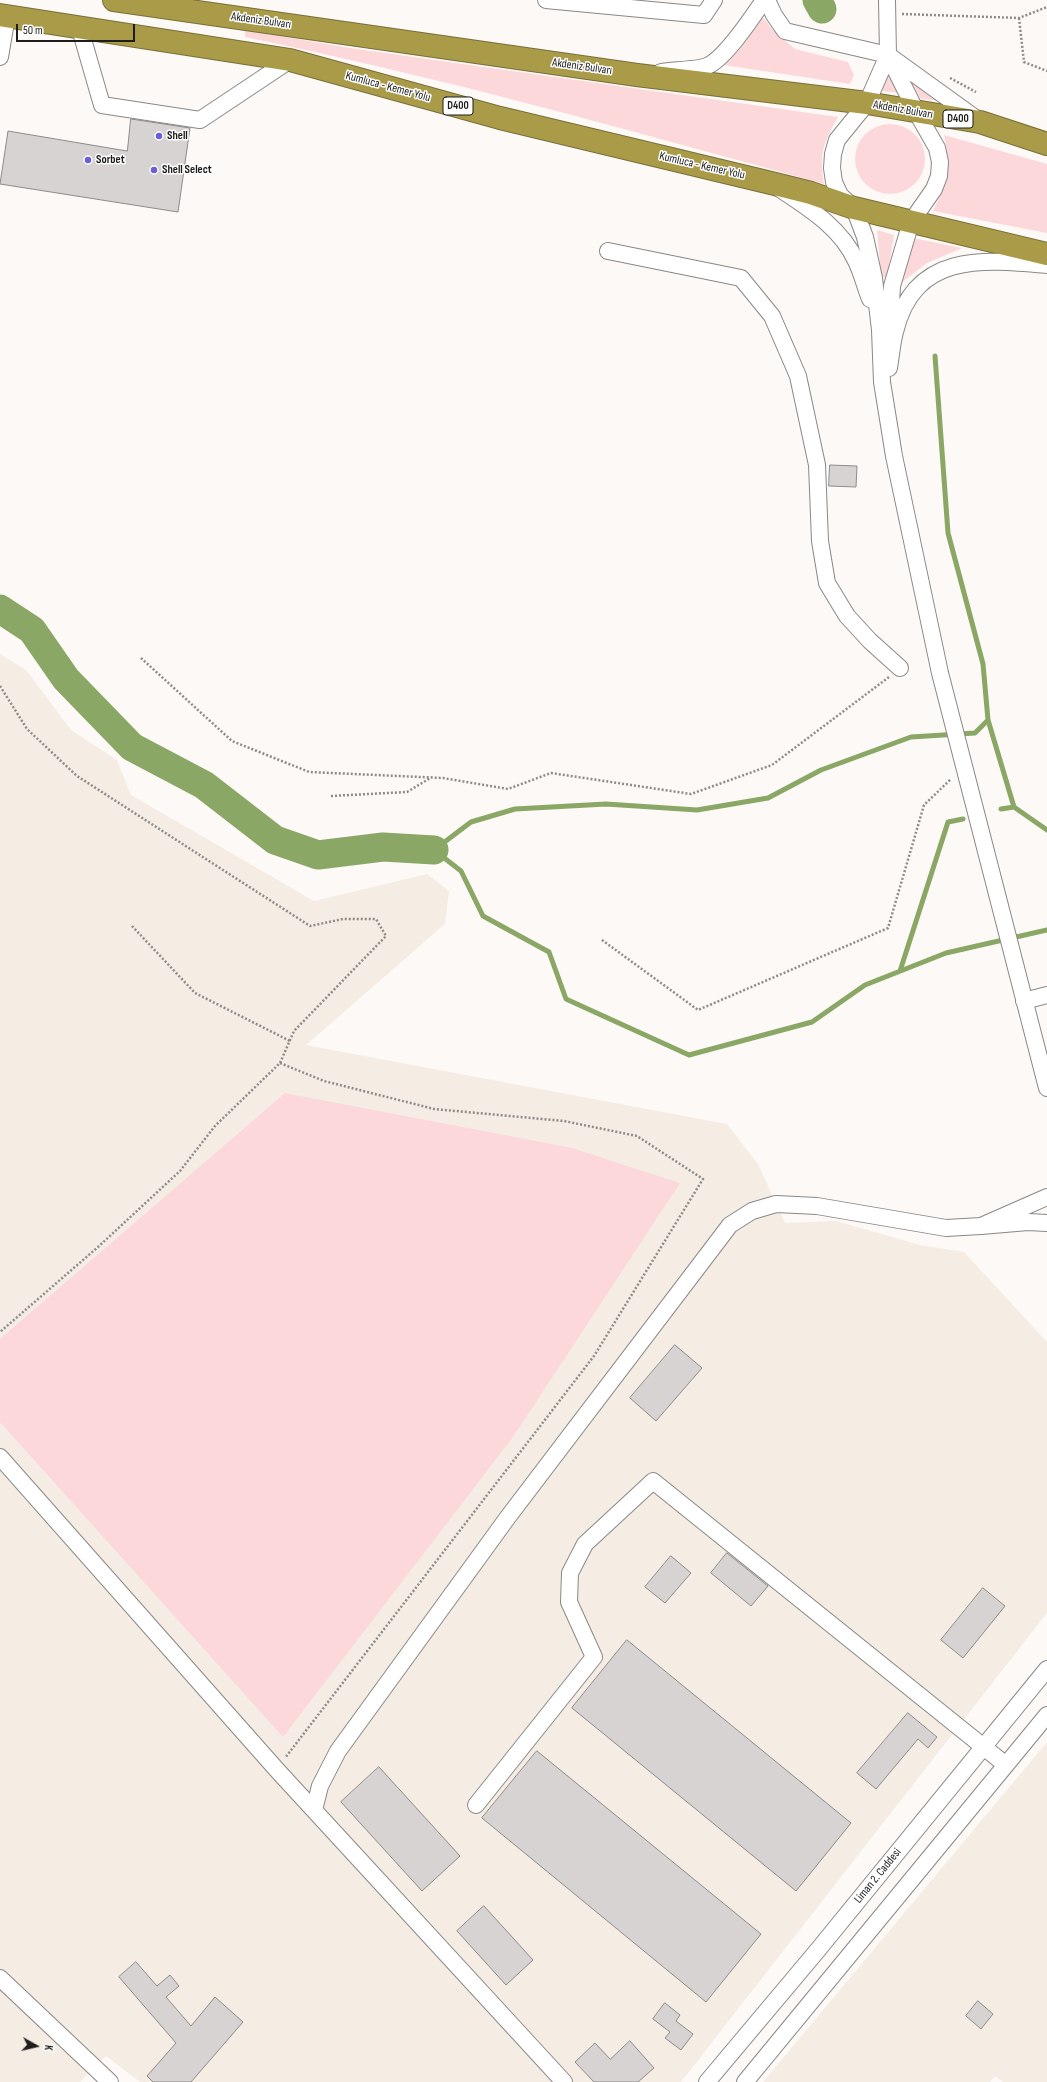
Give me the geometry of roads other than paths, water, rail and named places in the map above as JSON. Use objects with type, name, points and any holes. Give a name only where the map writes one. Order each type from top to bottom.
[{"type":"highway","name":"Akdeniz Bulvarı","points":[[114,0],[638,75],[867,103],[917,113],[980,122],[1047,144]]},
{"type":"highway","name":"Kumluca - Kemer Yolu","points":[[4,16],[80,29],[290,60],[500,118],[771,183],[811,193],[854,208],[1047,254]]},
{"type":"street","points":[[546,0],[704,15],[714,0]]},
{"type":"street","name":"D400","points":[[638,75],[708,66],[727,49],[746,27],[764,0]]},
{"type":"street","points":[[767,0],[774,15],[785,31],[888,55],[887,7]]},
{"type":"street","points":[[0,57],[4,16]]},
{"type":"street","points":[[80,29],[102,105],[192,119],[200,120],[290,60]]},
{"type":"street","name":"D400","points":[[888,55],[917,113],[937,148],[940,162],[939,176],[934,189],[911,222],[892,286],[889,326],[894,456]]},
{"type":"street","name":"D400","points":[[888,55],[980,122]]},
{"type":"street","name":"Kumluca - Kemer Yolu","points":[[888,55],[867,103],[841,134],[833,154],[832,168],[834,182],[840,194],[854,208],[867,244],[874,278],[880,330],[882,382],[894,456]]},
{"type":"street","name":"Kumluca - Kemer Yolu","points":[[771,183],[815,213],[839,234],[856,261],[880,330]]},
{"type":"street","points":[[608,251],[741,278],[772,316],[798,376],[817,465],[820,541],[827,583],[847,616],[900,668]]},
{"type":"street","name":"D400","points":[[890,368],[895,331],[906,304],[919,286],[938,271],[960,263],[997,260],[1047,265]]},
{"type":"street","points":[[894,456],[946,698],[1047,1088]]},
{"type":"street","points":[[1024,1001],[1047,995]]},
{"type":"street","points":[[981,1226],[1047,1197]]},
{"type":"street","points":[[314,1810],[320,1786],[338,1751],[508,1517],[730,1225],[752,1211],[776,1204],[817,1206],[946,1228],[1028,1222],[1047,1223]]},
{"type":"street","points":[[0,1457],[277,1770],[564,2082]]},
{"type":"street","points":[[476,1804],[594,1657],[569,1602],[570,1573],[585,1544],[653,1481],[1006,1765]]},
{"type":"street","name":"Liman 2. Caddesi","points":[[707,2082],[817,1951],[1047,1669]]},
{"type":"street","points":[[745,2082],[1047,1715]]},
{"type":"street","points":[[0,1978],[110,2082]]},
{"type":"waterway","points":[[817,0],[822,9]]},
{"type":"waterway","points":[[935,356],[948,533],[983,664],[988,720],[975,733],[911,737],[821,770],[768,798],[697,810],[606,804],[515,809],[471,822],[434,850],[461,871],[483,916],[549,952],[566,999],[689,1055],[812,1022],[865,985],[946,953],[1047,930]]},
{"type":"waterway","points":[[0,609],[32,630],[66,679],[132,747],[204,785],[275,840],[318,855],[383,847],[434,850]]},
{"type":"waterway","points":[[988,720],[1014,807]]},
{"type":"waterway","points":[[1001,809],[1014,807],[1047,830]]},
{"type":"waterway","points":[[900,971],[948,822],[963,819]]},
{"type":"place","name":"Shell","points":[[159,136]]},
{"type":"place","name":"Sorbet","points":[[88,160]]},
{"type":"place","name":"Shell Select","points":[[154,170]]}]
